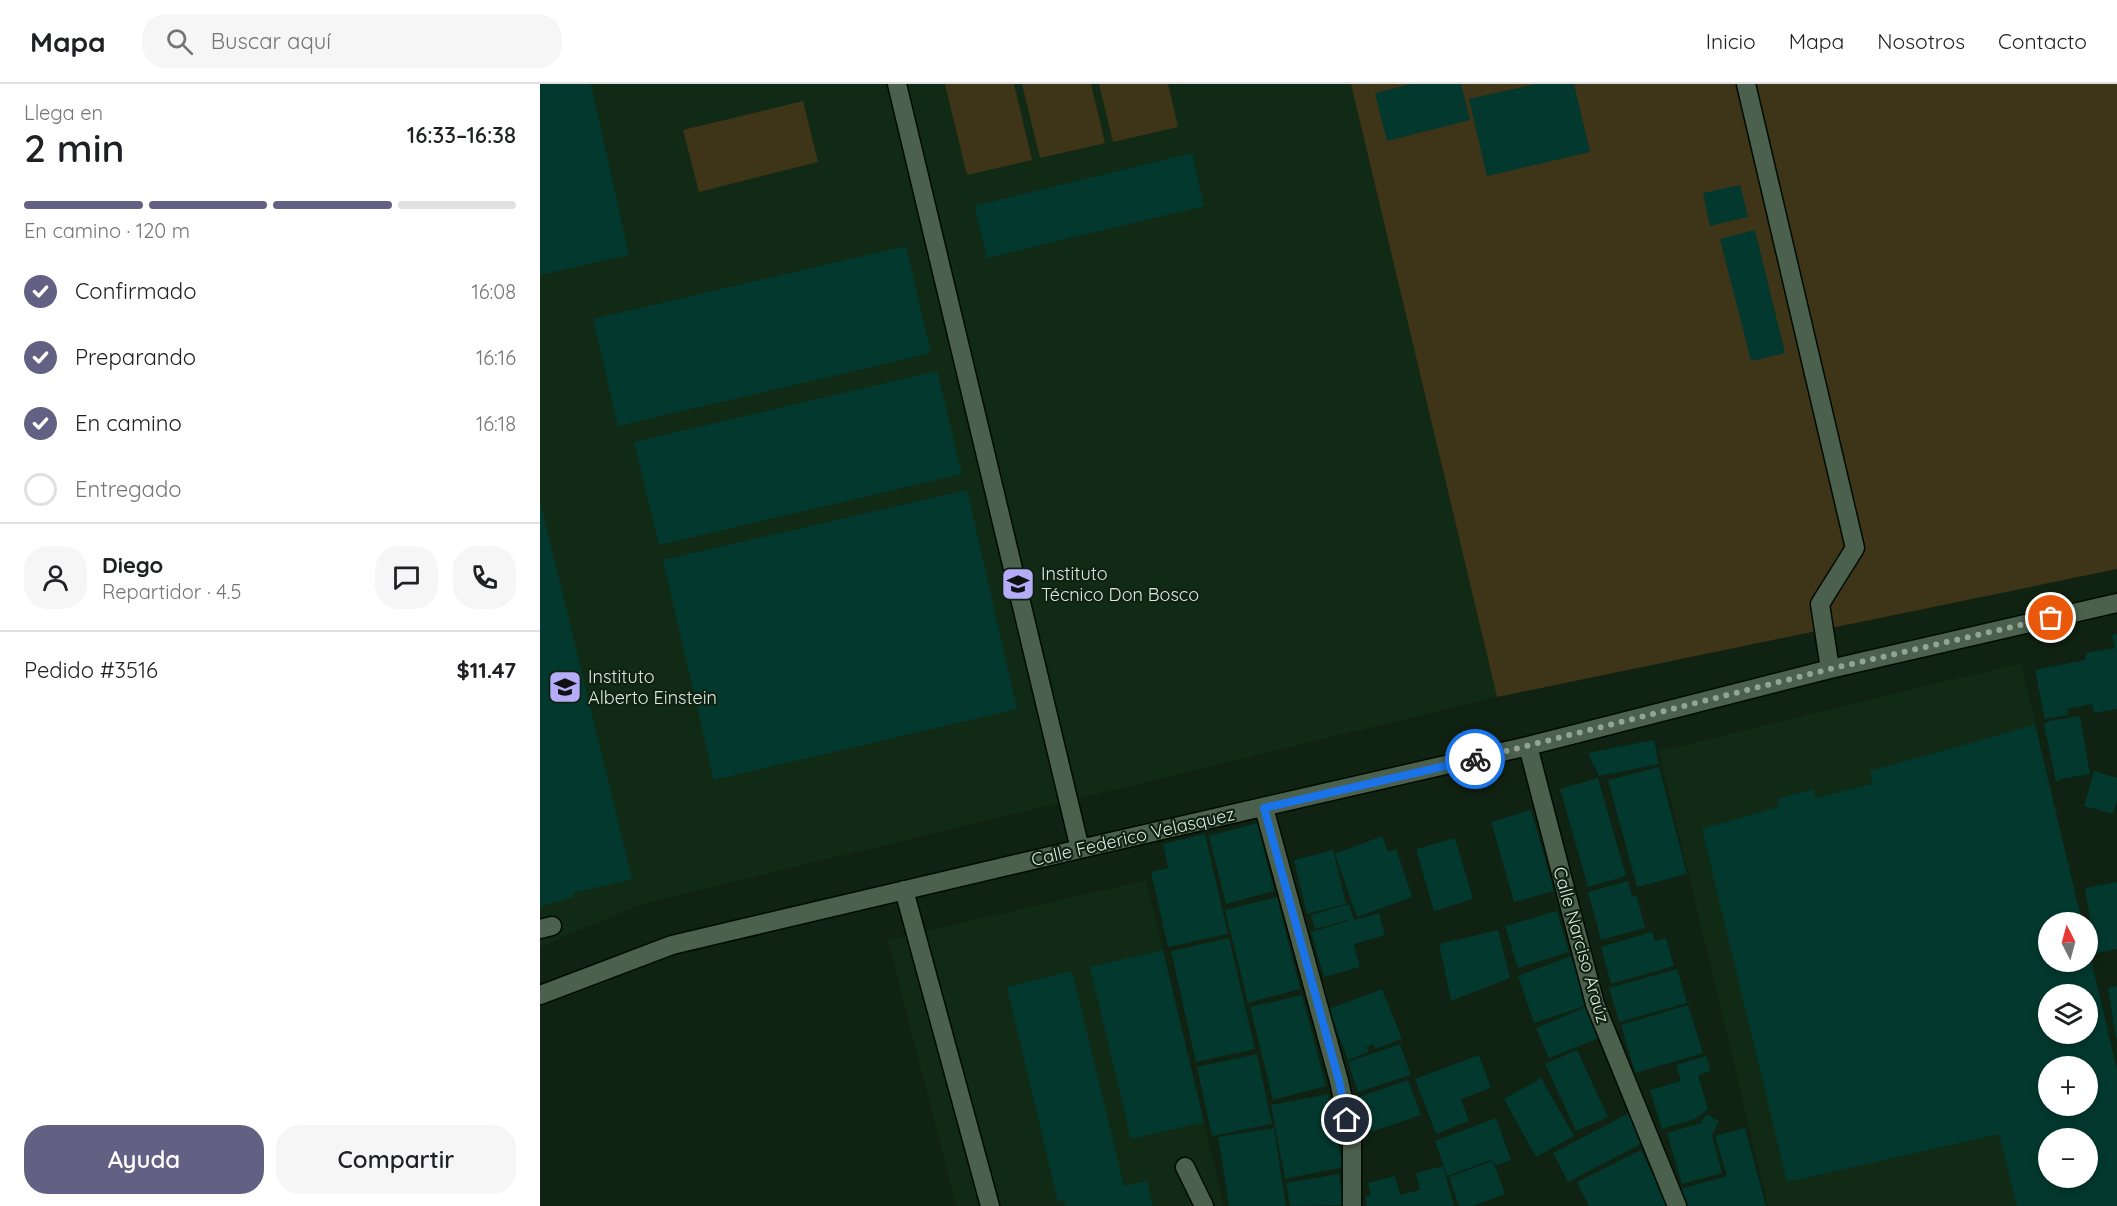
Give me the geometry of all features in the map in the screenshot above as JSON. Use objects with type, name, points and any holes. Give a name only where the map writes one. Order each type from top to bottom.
[{"type":"street","points":[[897,84],[1080,849]]},
{"type":"street","points":[[1746,84],[1855,548],[1820,604],[1830,669]]},
{"type":"street","name":"Calle Federico Velasquez","points":[[540,995],[672,945],[1528,746],[1830,669],[2117,603]]},
{"type":"street","name":"Calle Narciso Araúz","points":[[1528,746],[1594,1004],[1677,1206]]},
{"type":"street","points":[[1264,808],[1339,1081],[1352,1140],[1352,1206]]},
{"type":"street","points":[[904,890],[990,1206]]},
{"type":"street","points":[[1185,1167],[1204,1206]]},
{"type":"shaded area","name":"Instituto Técnico Don Bosco","points":[[540,84],[1351,84],[1497,697],[642,904],[540,947]]},
{"type":"shaded area","points":[[945,84],[1014,84],[1032,160],[967,175]]},
{"type":"shaded area","points":[[1022,84],[1091,84],[1105,143],[1040,158]]},
{"type":"shaded area","points":[[1099,84],[1168,84],[1178,127],[1113,142]]},
{"type":"shaded area","points":[[1351,84],[2117,84],[2117,569],[1497,697]]},
{"type":"shaded area","points":[[803,101],[818,162],[699,192],[683,130]]},
{"type":"shaded area","points":[[2021,663],[2080,912],[2038,912],[2038,972],[2094,972],[2097,984],[2038,984],[2038,1044],[2098,1044],[2098,989],[2117,1070],[2117,1206],[1768,1206],[1659,751]]},
{"type":"shaded area","points":[[1146,880],[1224,1206],[956,1206],[888,940]]},
{"type":"building","points":[[540,84],[591,84],[629,255],[540,275]]},
{"type":"building","points":[[1411,84],[1461,84],[1470,120],[1387,141],[1375,93]]},
{"type":"building","points":[[1536,84],[1574,84],[1590,152],[1487,176],[1469,99]]},
{"type":"building","points":[[1192,153],[1204,206],[987,258],[974,206]]},
{"type":"building","points":[[1740,185],[1748,217],[1710,226],[1703,193]]},
{"type":"building","points":[[1755,230],[1785,353],[1751,361],[1720,239]]},
{"type":"building","points":[[906,246],[931,353],[618,426],[593,319]]},
{"type":"building","points":[[937,371],[962,474],[659,545],[634,442]]},
{"type":"building","points":[[967,490],[1017,709],[714,780],[663,560]]},
{"type":"building","name":"Instituto Alberto Einstein","points":[[540,501],[632,879],[573,893],[573,897],[540,906]]},
{"type":"building","points":[[2117,634],[2117,709],[2094,713],[2092,704],[2067,709],[2068,715],[2045,719],[2035,670],[2085,660],[2086,653],[2115,648],[2112,635]]},
{"type":"building","points":[[2080,716],[2090,774],[2056,782],[2044,724],[2049,721]]},
{"type":"building","points":[[2035,725],[2080,912],[2038,912],[2038,972],[2094,972],[2097,984],[2038,984],[2038,1044],[2098,1044],[2098,989],[2117,1070],[2117,1206],[2017,1206],[1999,1134],[1787,1182],[1702,829],[1779,807],[1778,799],[1813,789],[1816,798],[1872,784],[1870,771]]},
{"type":"building","points":[[1654,740],[1659,764],[1599,776],[1588,753]]},
{"type":"building","points":[[1659,767],[1687,874],[1637,887],[1608,780]]},
{"type":"building","points":[[2094,771],[2117,778],[2117,800],[2113,814],[2084,806]]},
{"type":"building","points":[[1598,778],[1626,876],[1588,887],[1560,789]]},
{"type":"building","points":[[1531,810],[1554,891],[1514,902],[1491,822]]},
{"type":"building","points":[[1257,823],[1274,891],[1226,904],[1209,836]]},
{"type":"building","points":[[1205,834],[1228,934],[1168,947],[1151,872],[1168,868],[1163,844]]},
{"type":"building","points":[[1382,836],[1388,852],[1396,849],[1412,897],[1357,917],[1335,854]]},
{"type":"building","points":[[1455,838],[1473,899],[1434,911],[1416,849]]},
{"type":"building","points":[[1333,850],[1346,904],[1307,914],[1294,860]]},
{"type":"building","points":[[1628,881],[1632,896],[1637,897],[1645,928],[1601,940],[1588,892]]},
{"type":"building","points":[[2117,882],[2117,949],[2098,953],[2098,912],[2089,912],[2085,888]]},
{"type":"building","points":[[1277,897],[1300,989],[1248,1003],[1225,910]]},
{"type":"building","points":[[1349,904],[1354,920],[1379,913],[1385,935],[1354,944],[1360,967],[1324,977],[1311,932],[1348,921],[1315,929],[1311,915]]},
{"type":"building","points":[[1557,911],[1569,952],[1518,968],[1505,926]]},
{"type":"building","points":[[1498,930],[1510,978],[1451,1001],[1439,944]]},
{"type":"building","points":[[1652,932],[1655,941],[1666,938],[1674,966],[1611,984],[1601,947]]},
{"type":"building","points":[[1229,938],[1255,1049],[1196,1062],[1171,951]]},
{"type":"building","points":[[1163,950],[1204,1122],[1131,1139],[1090,967]]},
{"type":"building","points":[[1571,956],[1588,1005],[1534,1023],[1518,976]]},
{"type":"building","points":[[1677,969],[1687,1003],[1619,1022],[1609,988]]},
{"type":"building","points":[[1072,971],[1124,1186],[1147,1181],[1153,1206],[1066,1206],[1064,1200],[1058,1202],[1007,987]]},
{"type":"building","points":[[2117,986],[2117,1038],[2116,1038],[2108,988]]},
{"type":"building","points":[[1382,989],[1402,1039],[1375,1049],[1374,1044],[1367,1046],[1369,1052],[1348,1060],[1329,1009]]},
{"type":"building","points":[[1302,995],[1326,1086],[1273,1100],[1250,1007]]},
{"type":"building","points":[[1688,1005],[1703,1053],[1635,1073],[1621,1025]]},
{"type":"building","points":[[1586,1007],[1599,1038],[1549,1058],[1536,1028]]},
{"type":"building","points":[[1400,1044],[1411,1075],[1358,1092],[1348,1062]]},
{"type":"building","points":[[1577,1050],[1608,1117],[1576,1131],[1545,1064]]},
{"type":"building","points":[[1257,1054],[1272,1124],[1212,1136],[1197,1067]]},
{"type":"building","points":[[1479,1055],[1491,1088],[1461,1099],[1469,1121],[1436,1134],[1415,1079]]},
{"type":"building","points":[[1706,1056],[1711,1071],[1698,1075],[1708,1109],[1695,1119],[1662,1129],[1650,1090],[1681,1081],[1676,1065]]},
{"type":"building","points":[[1541,1078],[1574,1136],[1536,1157],[1504,1099]]},
{"type":"building","points":[[1408,1080],[1421,1115],[1371,1132],[1359,1097]]},
{"type":"building","points":[[1328,1094],[1343,1167],[1285,1179],[1271,1105]]},
{"type":"building","points":[[1629,1113],[1645,1144],[1568,1182],[1553,1153]]},
{"type":"building","points":[[1706,1114],[1719,1121],[1712,1135],[1722,1173],[1682,1184],[1667,1133],[1701,1123]]},
{"type":"building","points":[[1496,1118],[1511,1160],[1497,1165],[1493,1161],[1447,1176],[1435,1141]]},
{"type":"building","points":[[1274,1128],[1286,1206],[1229,1206],[1218,1137]]},
{"type":"building","points":[[1745,1128],[1766,1206],[1687,1206],[1680,1189],[1727,1176],[1715,1136]]},
{"type":"building","points":[[1641,1150],[1668,1206],[1589,1206],[1577,1182]]},
{"type":"building","points":[[1493,1161],[1505,1194],[1473,1206],[1459,1206],[1449,1177]]},
{"type":"building","points":[[1443,1166],[1454,1206],[1367,1206],[1365,1197],[1371,1195],[1368,1183],[1395,1176],[1400,1195],[1420,1190],[1416,1173]]},
{"type":"building","points":[[1339,1174],[1344,1205],[1290,1206],[1286,1183]]},
{"type":"way so far","points":[[1475,759],[1830,669],[2051,618]]},
{"type":"place","name":"Instituto Técnico Don Bosco","points":[[1018,584]]},
{"type":"place","name":"Instituto Alberto Einstein","points":[[565,687]]},
{"type":"route","points":[[1347,1120],[1339,1081],[1264,808],[1475,759]]}]
